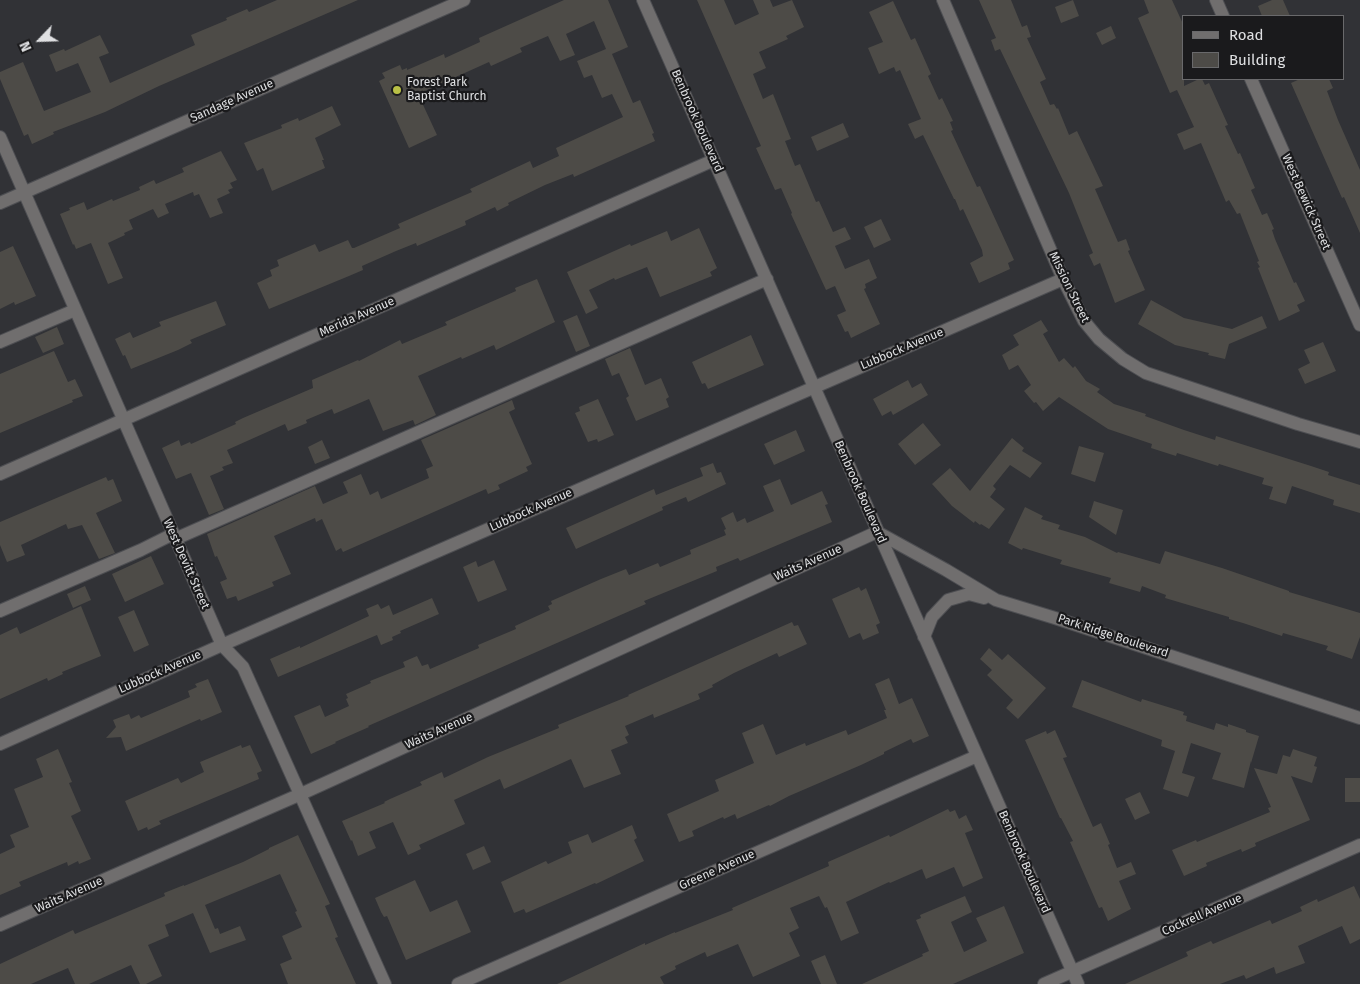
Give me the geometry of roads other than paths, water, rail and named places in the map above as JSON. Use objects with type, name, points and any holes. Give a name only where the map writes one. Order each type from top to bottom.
[{"type":"street","name":"Sandage Avenue","points":[[0,202],[464,0]]},
{"type":"street","name":"Benbrook Boulevard","points":[[644,0],[877,532],[1078,984]]},
{"type":"street","name":"Mission Street","points":[[942,0],[1062,279],[1084,321],[1099,339],[1123,360],[1146,373],[1298,424],[1360,442]]},
{"type":"street","points":[[1216,0],[1223,15]]},
{"type":"street","name":"West Bewick Street","points":[[1251,80],[1360,325]]},
{"type":"street","name":"West Devitt Street","points":[[0,137],[122,420],[222,644],[243,668],[385,984]]},
{"type":"street","name":"Merida Avenue","points":[[0,474],[714,160]]},
{"type":"street","points":[[0,611],[767,279]]},
{"type":"street","name":"Lubbock Avenue","points":[[0,744],[222,644],[1062,279]]},
{"type":"street","points":[[0,342],[75,310]]},
{"type":"street","name":"Park Ridge Boulevard","points":[[877,532],[996,600],[1048,615],[1360,718]]},
{"type":"street","name":"Waits Avenue","points":[[0,925],[301,794],[877,532]]},
{"type":"street","points":[[924,637],[932,617],[948,600],[969,594],[996,600]]},
{"type":"street","name":"Greene Avenue","points":[[458,984],[977,756]]},
{"type":"street","name":"Cockrell Avenue","points":[[1044,984],[1360,845]]},
{"type":"place","name":"Forest Park Baptist Church","points":[[397,90]]}]
